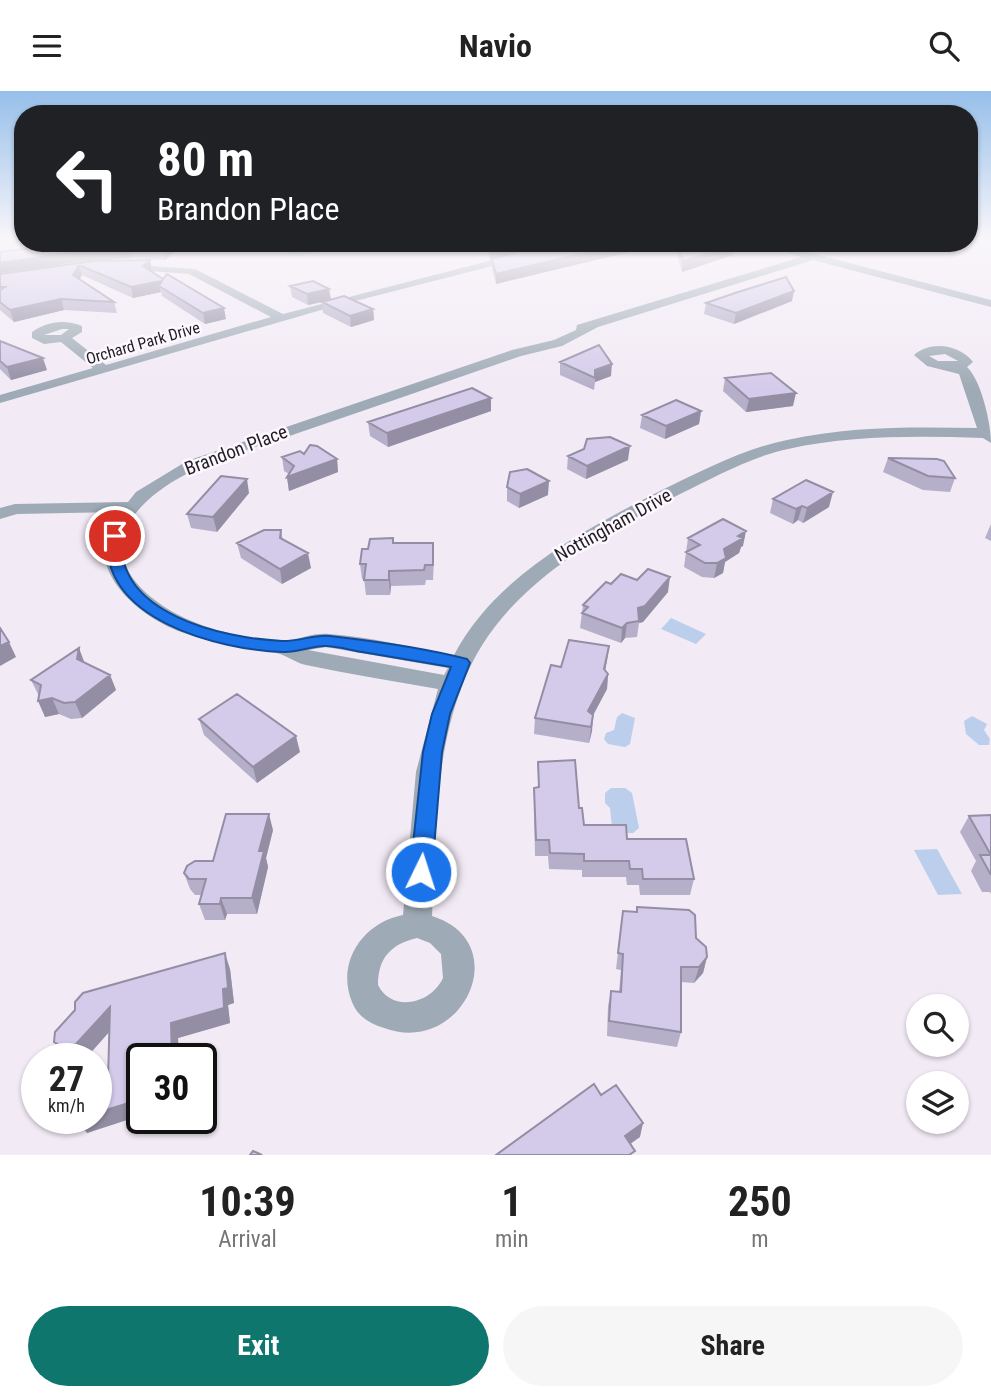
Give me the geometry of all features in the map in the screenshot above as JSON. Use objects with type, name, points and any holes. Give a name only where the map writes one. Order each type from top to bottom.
[{"type":"street","points":[[225,289],[282,318]]},
{"type":"street","name":"Orchard Park Drive","points":[[0,399],[282,318],[397,289]]},
{"type":"street","name":"Brandon Place","points":[[126,513],[171,475],[206,459],[517,353],[558,343],[592,327],[705,289]]},
{"type":"street","points":[[935,289],[990,303]]},
{"type":"street","points":[[64,338],[105,371]]},
{"type":"street","points":[[958,366],[968,376],[977,414],[989,438]]},
{"type":"street","name":"Nottingham Drive","points":[[417,925],[432,752],[451,684],[461,663],[508,598],[530,576],[579,540],[741,458],[801,441],[860,435],[874,439],[989,438]]},
{"type":"street","points":[[0,515],[37,521],[126,513],[113,554],[117,571],[146,604],[175,622],[212,635],[285,647],[326,641],[461,663]]},
{"type":"street","points":[[285,647],[303,657],[451,684]]},
{"type":"water","points":[[671,618],[706,634],[696,644],[661,629]]},
{"type":"water","points":[[622,713],[635,718],[630,744],[625,747],[608,744],[604,739],[606,733],[614,730],[617,717]]},
{"type":"water","points":[[972,716],[987,724],[984,730],[990,739],[989,745],[979,745],[966,734],[964,721]]},
{"type":"water","points":[[611,788],[625,788],[632,793],[639,828],[633,833],[619,833],[612,827],[610,808],[605,803],[605,793]]},
{"type":"water","points":[[937,849],[962,894],[938,895],[914,850]]},
{"type":"building","points":[[94,289],[114,302],[61,299],[10,310],[0,302],[0,290]]},
{"type":"building","points":[[163,289],[192,289],[224,308],[203,313]]},
{"type":"building","points":[[296,289],[329,289],[307,294]]},
{"type":"building","points":[[749,289],[793,289],[794,291],[736,313],[706,303]]},
{"type":"building","points":[[344,296],[373,309],[350,316],[322,302]]},
{"type":"building","points":[[0,341],[43,358],[7,367],[0,361]]},
{"type":"building","points":[[599,345],[612,364],[595,370],[595,378],[560,362]]},
{"type":"building","points":[[771,373],[796,393],[749,399],[725,378]]},
{"type":"building","points":[[472,388],[491,398],[387,433],[368,422]]},
{"type":"building","points":[[676,400],[701,411],[666,426],[642,415]]},
{"type":"building","points":[[610,437],[630,446],[587,466],[568,456],[584,449],[587,439]]},
{"type":"building","points":[[310,445],[317,446],[337,459],[287,477],[294,466],[282,457],[300,451],[304,454]]},
{"type":"building","points":[[888,458],[944,461],[955,478],[928,476]]},
{"type":"building","points":[[527,469],[549,481],[520,494],[507,487],[510,472]]},
{"type":"building","points":[[221,476],[247,479],[213,517],[187,514]]},
{"type":"building","points":[[806,480],[833,492],[807,508],[802,506],[796,509],[773,499]]},
{"type":"building","points":[[723,519],[746,531],[738,536],[743,538],[724,549],[726,558],[717,563],[705,563],[686,552],[700,545],[688,538]]},
{"type":"building","points":[[264,530],[281,530],[280,538],[308,553],[280,569],[237,543]]},
{"type":"building","points":[[393,538],[393,543],[433,543],[433,565],[425,565],[424,570],[389,571],[389,580],[364,580],[366,564],[360,564],[362,549],[368,549],[370,539]]},
{"type":"building","points":[[648,569],[670,577],[645,606],[638,608],[639,621],[627,623],[622,628],[582,613],[588,607],[583,605],[606,582],[611,584],[621,574],[637,580]]},
{"type":"building","points":[[0,628],[9,642],[0,646]]},
{"type":"building","points":[[569,640],[609,646],[604,669],[608,674],[588,711],[593,715],[591,727],[535,718],[551,665],[561,667]]},
{"type":"building","points":[[79,648],[77,659],[110,675],[75,702],[64,703],[52,698],[38,701],[41,685],[31,680]]},
{"type":"building","points":[[237,694],[296,736],[253,767],[199,719]]},
{"type":"building","points":[[575,760],[579,808],[582,808],[584,825],[626,825],[627,839],[686,839],[694,879],[643,879],[642,869],[630,869],[629,861],[584,861],[584,854],[550,853],[549,840],[536,840],[534,788],[539,787],[538,762]]},
{"type":"building","points":[[226,814],[269,814],[259,851],[264,851],[252,898],[221,898],[220,904],[199,904],[206,879],[189,879],[184,873],[187,866],[195,861],[213,861]]},
{"type":"building","points":[[991,815],[991,855],[969,816]]},
{"type":"building","points":[[980,855],[991,855],[991,875]]},
{"type":"building","points":[[637,907],[689,910],[695,915],[696,938],[706,947],[707,957],[699,967],[681,967],[681,1032],[609,1021],[611,991],[621,992],[623,954],[618,953],[623,911],[637,912]]},
{"type":"building","points":[[225,953],[228,988],[223,989],[224,1008],[171,1023],[172,1043],[126,1043],[126,1104],[112,1108],[110,1007],[77,1043],[54,1042],[55,1032],[75,1010],[75,1002],[83,993]]},
{"type":"building","points":[[594,1084],[601,1095],[616,1085],[643,1123],[625,1136],[635,1151],[629,1155],[496,1155]]},
{"type":"route","points":[[115,536],[113,554],[117,571],[134,595],[159,614],[192,629],[233,640],[285,647],[326,641],[461,663],[441,714],[432,752],[421,872]]}]
